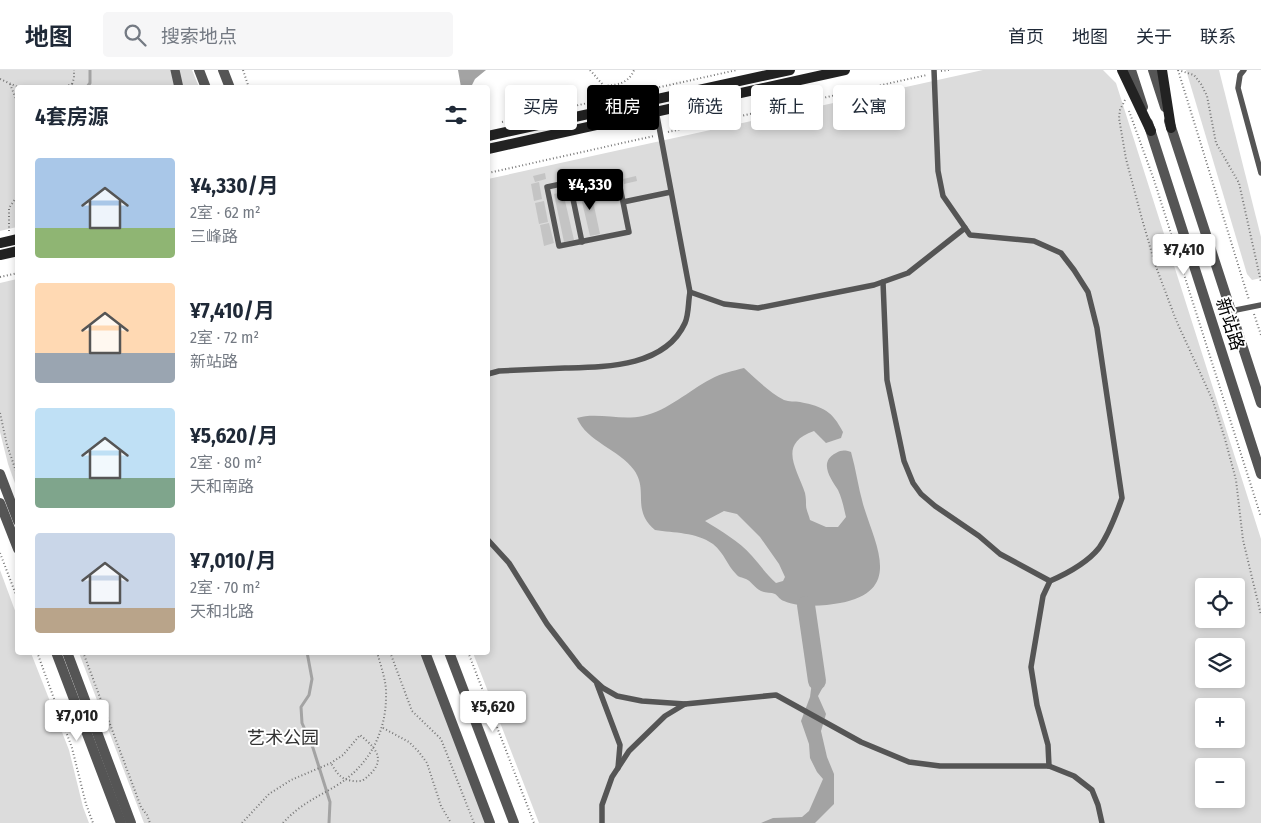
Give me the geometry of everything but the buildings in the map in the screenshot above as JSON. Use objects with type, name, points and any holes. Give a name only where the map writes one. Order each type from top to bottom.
[{"type":"main road","points":[[659,99],[790,70]]},
{"type":"main road","points":[[659,111],[845,70]]},
{"type":"main road","points":[[1122,70],[1151,131]]},
{"type":"main road","points":[[1162,70],[1171,128]]},
{"type":"main road","points":[[490,136],[587,115]]},
{"type":"main road","points":[[490,149],[587,127]]},
{"type":"main road","points":[[0,255],[15,252]]},
{"type":"street","points":[[175,70],[179,85]]},
{"type":"street","points":[[199,70],[205,85]]},
{"type":"street","points":[[223,70],[229,85]]},
{"type":"street","name":"新站路","points":[[1131,70],[1261,474]]},
{"type":"street","name":"新站路","points":[[1153,70],[1261,403]]},
{"type":"street","points":[[0,474],[15,513]]},
{"type":"street","points":[[0,503],[15,541]]},
{"type":"street","points":[[57,655],[121,823]]},
{"type":"street","points":[[68,655],[131,823]]},
{"type":"street","points":[[426,655],[490,823]]},
{"type":"street","points":[[450,655],[514,823]]},
{"type":"lane","points":[[1244,70],[1240,75],[1238,88],[1261,172]]},
{"type":"lane","points":[[934,71],[938,171],[943,196],[970,235],[1034,241],[1061,253],[1088,292],[1097,328],[1122,498],[1116,516],[1098,549],[1072,571],[1050,581],[1043,596],[1031,667],[1037,705],[1048,745],[1048,766]]},
{"type":"lane","points":[[490,374],[500,371],[605,367],[636,361],[660,351],[674,338],[685,322],[690,292],[659,128]]},
{"type":"lane","points":[[617,172],[623,202],[629,232],[559,246],[547,187],[617,172]]},
{"type":"lane","points":[[623,202],[671,192]]},
{"type":"lane","points":[[573,199],[582,242]]},
{"type":"lane","points":[[690,292],[724,304],[758,308],[883,282],[908,273],[965,228]]},
{"type":"lane","points":[[883,282],[887,380],[904,461],[912,483],[935,506],[979,536],[1000,554],[1050,581]]},
{"type":"lane","points":[[1231,311],[1261,305]]},
{"type":"lane","points":[[490,542],[509,563],[547,624],[580,667],[617,696],[642,701],[684,704],[776,694],[860,742],[909,762],[940,766],[1048,766],[1074,776],[1092,790],[1102,823]]},
{"type":"lane","points":[[597,682],[620,745],[617,769]]},
{"type":"lane","points":[[602,823],[602,805],[612,776],[629,751],[665,716],[684,704]]},
{"type":"path","points":[[72,84],[74,70]]},
{"type":"path","points":[[243,70],[248,85]]},
{"type":"path","points":[[590,70],[603,85]]},
{"type":"path","points":[[610,85],[622,83],[631,77],[634,70]]},
{"type":"path","points":[[659,87],[737,70]]},
{"type":"path","points":[[490,172],[934,71],[949,70]]},
{"type":"path","points":[[1178,70],[1194,75],[1207,96],[1216,143],[1239,183],[1261,282]]},
{"type":"path","points":[[1178,70],[1261,335]]},
{"type":"path","points":[[0,79],[15,86]]},
{"type":"path","points":[[10,84],[15,96]]},
{"type":"path","points":[[1261,517],[1154,180],[1125,100],[1120,110],[1119,118],[1126,159],[1155,264],[1176,320],[1210,393],[1225,439],[1236,480],[1243,540],[1261,615]]},
{"type":"path","points":[[497,123],[587,103]]},
{"type":"path","points":[[9,241],[9,208],[15,199]]},
{"type":"path","points":[[0,277],[15,274]]},
{"type":"path","points":[[0,413],[7,445],[15,468]]},
{"type":"path","points":[[0,553],[15,592]]},
{"type":"path","points":[[38,655],[72,748],[86,804],[93,823]]},
{"type":"path","points":[[84,655],[141,807],[150,823]]},
{"type":"path","points":[[283,823],[295,810],[345,780],[355,772],[369,755],[382,728],[386,696],[384,676],[378,655]]},
{"type":"path","points":[[391,655],[412,711],[441,739],[474,823]]},
{"type":"path","points":[[469,655],[534,823]]},
{"type":"path","points":[[382,728],[410,742],[427,763],[441,806],[451,823]]},
{"type":"path","points":[[242,823],[269,794],[291,780],[331,763],[343,755],[360,735],[374,746],[378,766],[362,781],[345,780],[337,774],[331,763]]},
{"type":"green space","points":[[0,70],[192,70],[198,85],[15,85],[15,227],[0,231]]},
{"type":"green space","points":[[983,70],[1103,70],[1116,83],[1261,539],[1261,823],[539,823],[474,655],[490,655],[490,179],[711,130],[741,130],[741,123],[751,121],[751,130],[823,130],[823,105],[833,103],[833,130],[905,130],[905,87]]},
{"type":"green space","points":[[1186,70],[1219,70],[1261,237],[1261,278],[1252,280],[1247,274]]},
{"type":"green space","points":[[15,280],[15,483],[0,432],[0,283]]},
{"type":"green space","points":[[0,570],[15,611],[15,655],[32,655],[69,750],[83,807],[89,823],[0,823]]},
{"type":"green space","name":"艺术公园","points":[[80,655],[422,655],[487,823],[144,823]]},
{"type":"shaded area","points":[[458,70],[486,70],[475,79],[472,85],[461,85]]},
{"type":"shaded area","points":[[744,368],[778,397],[788,401],[808,404],[826,411],[835,419],[843,432],[841,438],[826,443],[814,431],[803,436],[796,443],[793,450],[793,458],[805,493],[806,507],[810,520],[826,527],[838,527],[846,517],[843,503],[827,466],[828,461],[836,453],[840,451],[851,452],[863,504],[878,550],[880,564],[879,577],[872,588],[860,597],[827,605],[805,606],[790,603],[781,600],[775,594],[761,591],[748,580],[738,576],[717,548],[706,540],[685,534],[655,530],[648,523],[644,515],[640,485],[634,470],[620,456],[588,433],[577,418],[585,416],[626,418],[643,416],[670,405],[715,377]],"holes":[[[724,511],[737,514],[760,537],[779,564],[785,577],[783,581],[776,583],[741,546],[705,521]]]},
{"type":"shaded area","points":[[820,680],[823,687],[818,696],[826,714],[821,731],[827,757],[834,774],[834,804],[815,823],[761,823],[773,818],[802,817],[809,811],[823,779],[810,758],[809,744],[801,721],[810,697],[812,682]]},
{"type":"waterway","points":[[88,85],[90,70]]},
{"type":"waterway","points":[[806,605],[817,681]]},
{"type":"waterway","points":[[308,655],[312,679],[309,695],[301,707],[302,723],[313,748],[330,802],[329,823]]}]
